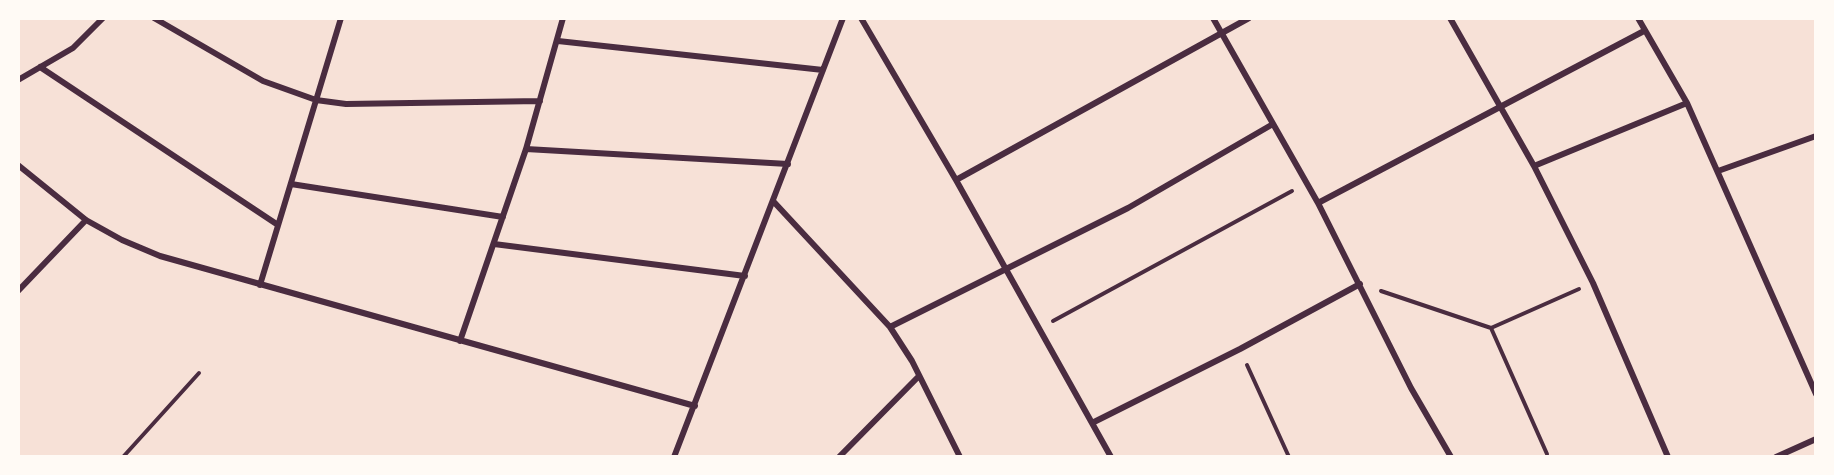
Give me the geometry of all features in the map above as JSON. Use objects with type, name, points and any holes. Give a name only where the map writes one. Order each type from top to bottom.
[{"type":"street","points":[[18,80],[73,48],[103,18]]},
{"type":"street","points":[[154,18],[263,81],[316,100],[346,104],[540,101]]},
{"type":"street","points":[[260,285],[341,18]]},
{"type":"street","points":[[460,341],[495,244],[540,101],[563,18]]},
{"type":"street","points":[[674,457],[843,18]]},
{"type":"street","points":[[861,18],[956,180],[1005,272],[1039,328],[1110,457]]},
{"type":"street","points":[[1213,18],[1318,203],[1412,388],[1451,457]]},
{"type":"street","points":[[956,180],[1249,18]]},
{"type":"street","points":[[1450,18],[1534,166],[1593,283],[1668,457]]},
{"type":"street","points":[[1638,18],[1687,103],[1816,394]]},
{"type":"street","points":[[1318,203],[1644,31]]},
{"type":"street","points":[[558,41],[823,70]]},
{"type":"street","points":[[40,67],[279,225]]},
{"type":"street","points":[[1534,166],[1687,103]]},
{"type":"street","points":[[890,327],[1005,272],[1128,208],[1274,124]]},
{"type":"street","points":[[1718,171],[1816,136]]},
{"type":"street","points":[[525,149],[788,164]]},
{"type":"street","points":[[18,165],[86,220],[122,240],[160,256],[695,406]]},
{"type":"street","points":[[291,184],[503,217]]},
{"type":"street","points":[[773,201],[890,327],[919,376],[960,457]]},
{"type":"street","points":[[18,291],[86,220]]},
{"type":"street","points":[[495,244],[745,276]]},
{"type":"street","points":[[1092,423],[1240,349],[1360,284]]},
{"type":"street","points":[[839,457],[919,376]]},
{"type":"street","points":[[1776,457],[1816,439]]},
{"type":"path","points":[[1039,328],[1306,183]]},
{"type":"path","points":[[1360,284],[1491,328],[1593,283]]},
{"type":"path","points":[[1491,328],[1547,453]]},
{"type":"path","points":[[1240,349],[1289,457]]},
{"type":"path","points":[[123,457],[199,373]]}]
